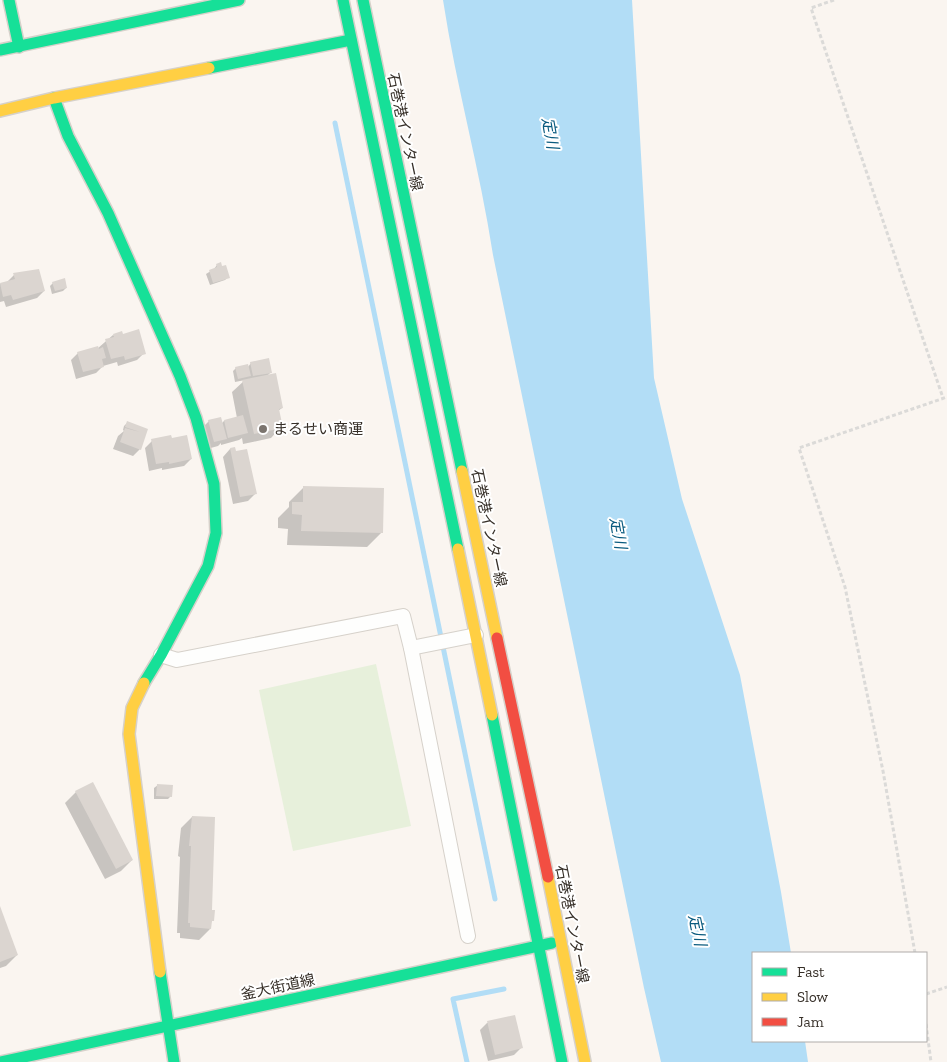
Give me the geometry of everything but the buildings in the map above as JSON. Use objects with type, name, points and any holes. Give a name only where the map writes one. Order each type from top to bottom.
[{"type":"main road","points":[[8,0],[19,47]]},
{"type":"main road","points":[[0,50],[240,0]]},
{"type":"main road","points":[[343,0],[476,635],[562,1062]]},
{"type":"main road","name":"石巻港インター線","points":[[363,0],[502,664],[562,940],[585,1062]]},
{"type":"main road","points":[[0,111],[54,98],[351,40]]},
{"type":"main road","points":[[54,98],[68,136],[108,213],[180,376],[198,426],[214,484],[216,533],[208,566],[161,655],[139,691],[132,708],[129,734],[167,1026],[174,1062]]},
{"type":"main road","name":"釜大街道線","points":[[1,1062],[562,940]]},
{"type":"street","points":[[161,655],[177,660],[403,616],[468,936]]},
{"type":"street","points":[[411,648],[476,635]]},
{"type":"path","points":[[834,0],[811,8],[945,397],[799,448],[845,587],[884,771],[915,952]]},
{"type":"path","points":[[927,994],[947,986]]},
{"type":"path","points":[[927,1032],[931,1062]]},
{"type":"green space","points":[[376,664],[411,826],[293,851],[259,690]]},
{"type":"water","name":"定川","points":[[443,0],[632,0],[654,378],[682,499],[740,675],[791,952],[752,952],[752,1042],[805,1042],[808,1062],[661,1062],[644,988]]},
{"type":"waterway","points":[[335,123],[495,899]]},
{"type":"waterway","points":[[467,1062],[453,999],[504,989]]},
{"type":"traffic: fast","points":[[9,0],[19,47]]},
{"type":"traffic: fast","points":[[0,50],[239,0]]},
{"type":"traffic: fast","points":[[343,0],[458,549]]},
{"type":"traffic: fast","points":[[363,0],[462,471]]},
{"type":"traffic: fast","points":[[209,68],[351,40]]},
{"type":"traffic: fast","points":[[54,98],[68,136],[108,213],[180,376],[196,418],[214,484],[216,533],[208,566],[144,683]]},
{"type":"traffic: fast","points":[[492,715],[562,1062]]},
{"type":"traffic: fast","points":[[1,1062],[552,943]]},
{"type":"traffic: fast","points":[[160,972],[174,1062]]},
{"type":"traffic: slow","points":[[0,111],[54,98],[209,68]]},
{"type":"traffic: slow","points":[[462,471],[497,638]]},
{"type":"traffic: slow","points":[[458,549],[492,715]]},
{"type":"traffic: slow","points":[[144,683],[132,708],[129,734],[160,972]]},
{"type":"traffic: slow","points":[[548,877],[585,1062]]},
{"type":"traffic: jam","points":[[497,638],[548,877]]},
{"type":"place","name":"まるせい商運","points":[[263,429]]}]
